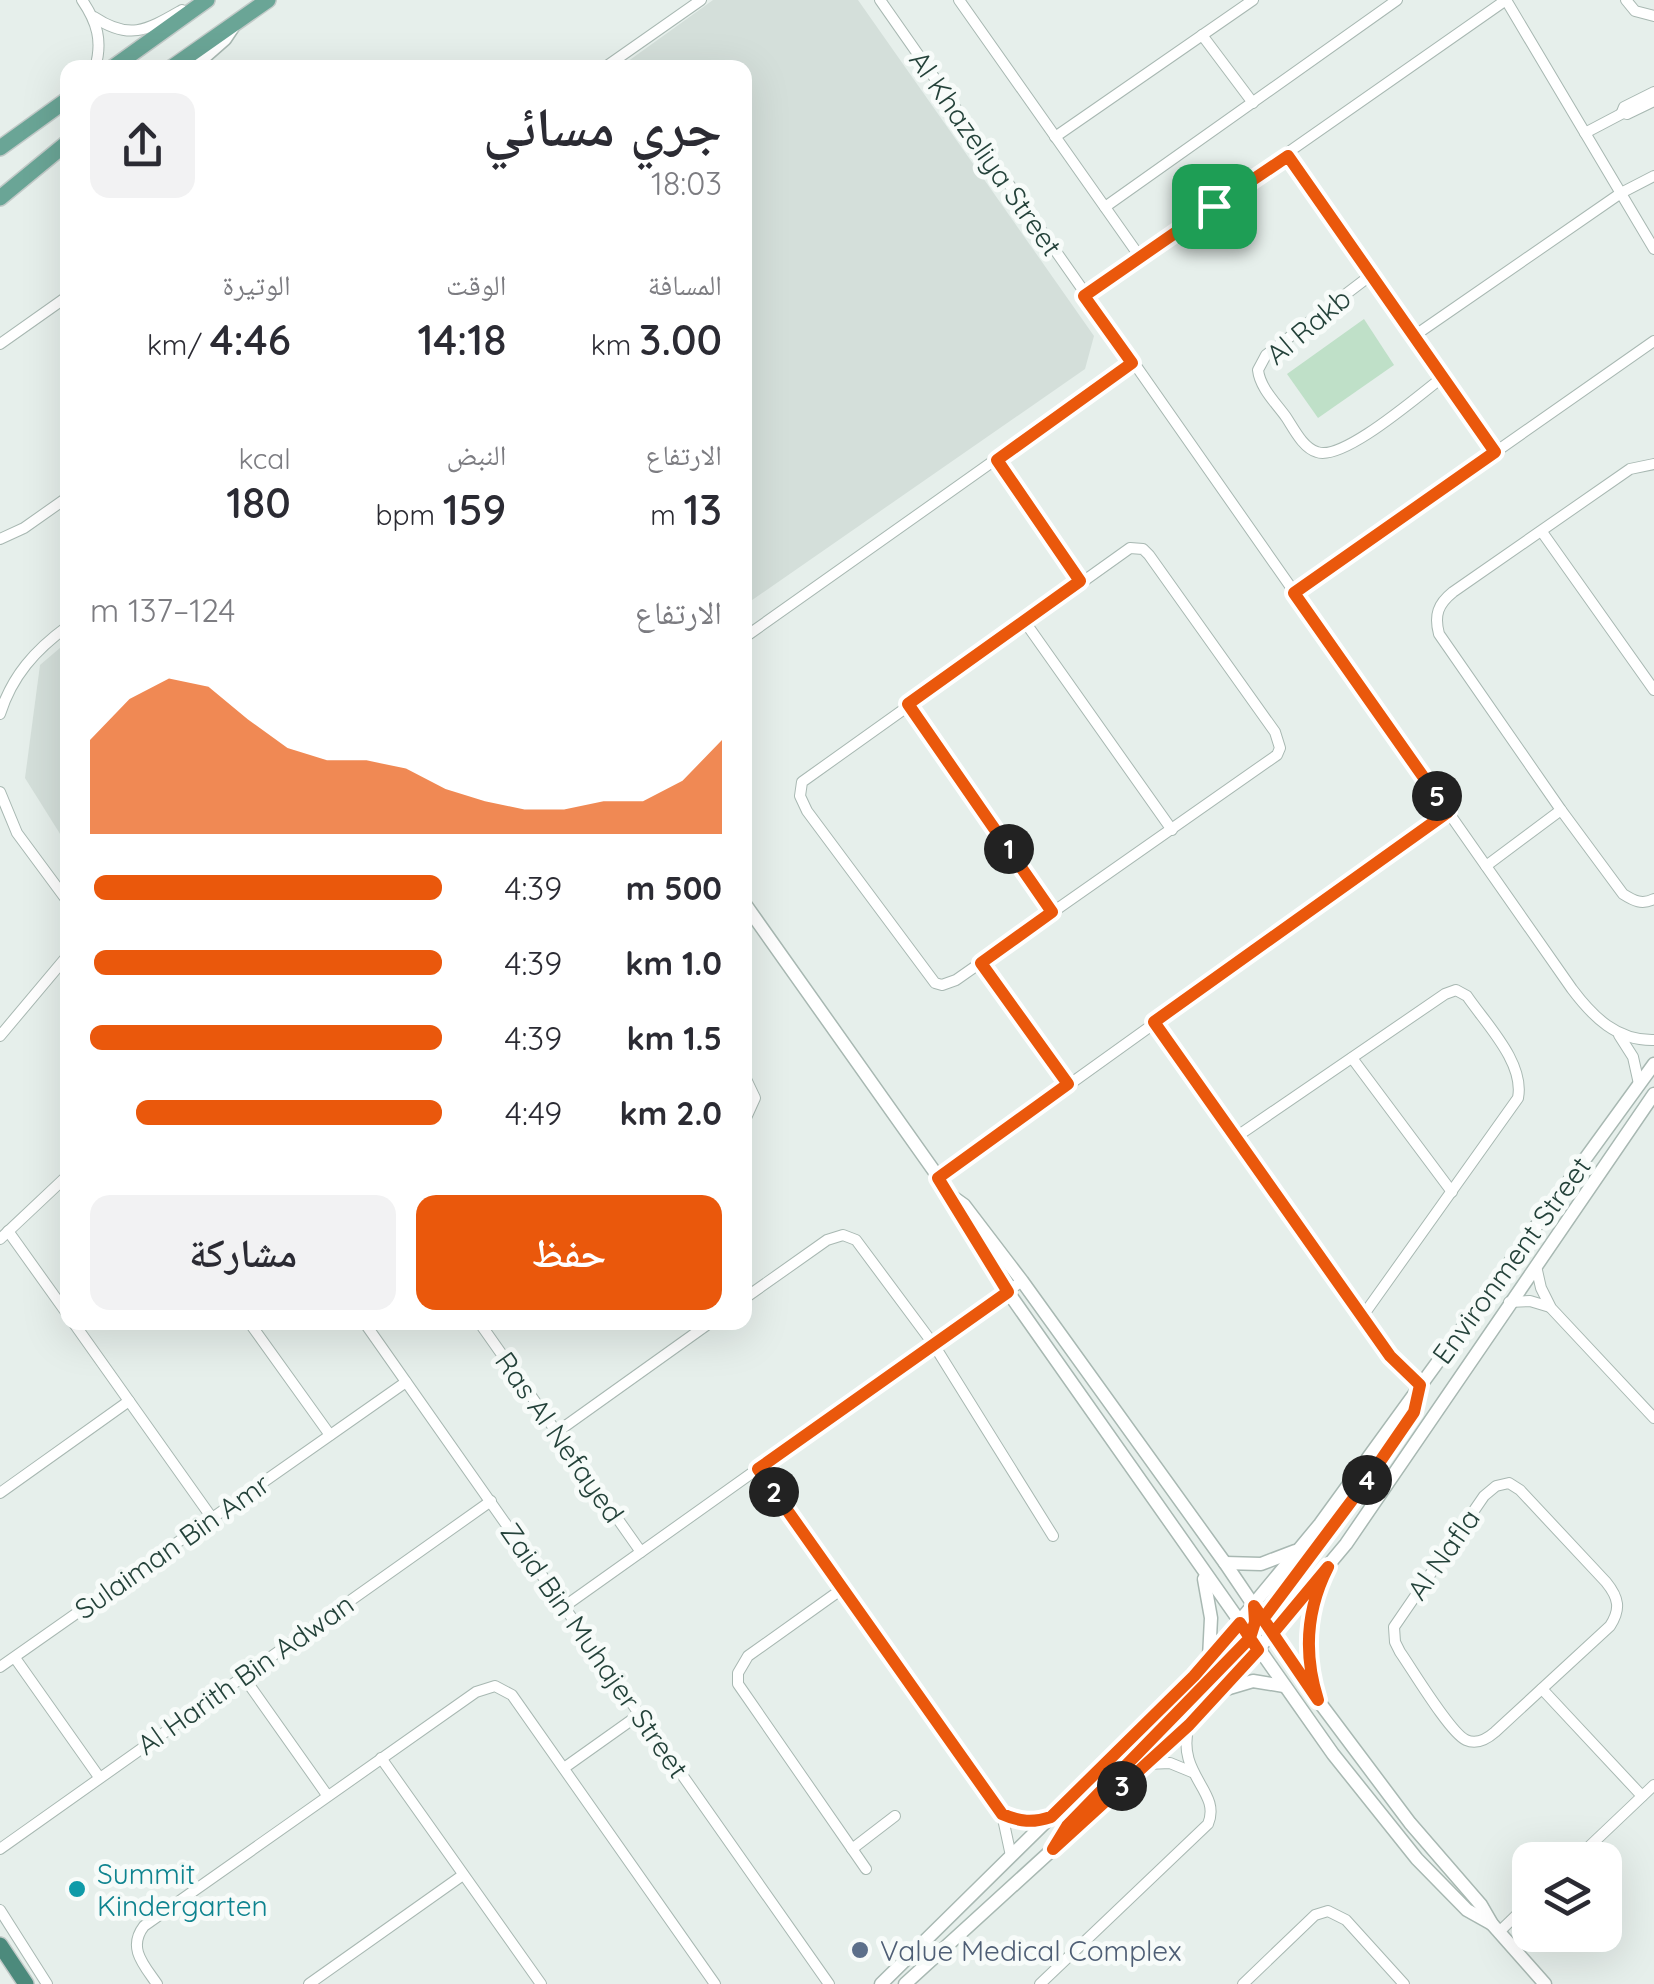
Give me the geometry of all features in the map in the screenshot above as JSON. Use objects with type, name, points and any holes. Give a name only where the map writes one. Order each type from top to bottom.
[{"type":"highway","points":[[0,1946],[26,1984]]},
{"type":"main road","points":[[123,60],[204,0]]},
{"type":"main road","points":[[182,60],[268,0]]},
{"type":"main road","points":[[0,148],[60,105]]},
{"type":"main road","points":[[0,198],[60,149]]},
{"type":"street","points":[[82,0],[94,18],[100,42],[97,60]]},
{"type":"street","points":[[94,18],[119,31],[132,32],[158,24],[204,0]]},
{"type":"street","points":[[615,60],[701,0]]},
{"type":"street","name":"Al Khazeliya Street","points":[[880,0],[1588,1010],[1619,1034],[1633,1057],[1640,1084]]},
{"type":"street","points":[[959,0],[1140,258]]},
{"type":"street","points":[[1226,0],[1234,13]]},
{"type":"street","points":[[1056,137],[1253,0]]},
{"type":"street","points":[[1105,207],[1397,0]]},
{"type":"street","points":[[1084,296],[1506,0],[1654,250]]},
{"type":"street","points":[[1626,0],[1635,11],[1654,16]]},
{"type":"street","points":[[202,60],[226,40],[235,24]]},
{"type":"street","points":[[1202,35],[1253,102]]},
{"type":"street","points":[[1623,113],[1624,107],[1654,92]]},
{"type":"street","points":[[1584,133],[1654,102]]},
{"type":"street","points":[[1288,156],[1495,452]]},
{"type":"street","points":[[1414,336],[1621,192],[1654,176]]},
{"type":"street","name":"Al Rakb","points":[[1370,275],[1266,354],[1258,370],[1263,386],[1306,446],[1329,454],[1350,444],[1443,377]]},
{"type":"street","points":[[0,344],[60,302]]},
{"type":"street","points":[[1294,593],[1654,342]]},
{"type":"street","points":[[752,632],[1132,363]]},
{"type":"street","points":[[997,460],[1080,581]]},
{"type":"street","points":[[1654,464],[1630,469],[1444,600],[1436,621],[1439,634],[1623,894],[1646,903],[1654,899]]},
{"type":"street","points":[[0,539],[60,503]]},
{"type":"street","points":[[1542,532],[1654,690]]},
{"type":"street","points":[[1130,548],[1142,549],[1279,740],[1280,748],[1272,760],[981,963],[948,984],[934,983],[807,811],[800,796],[802,782],[1024,622],[1130,548]]},
{"type":"street","points":[[1024,622],[1172,830]]},
{"type":"street","points":[[0,714],[12,683],[29,659],[60,633]]},
{"type":"street","points":[[908,704],[1052,912]]},
{"type":"street","points":[[0,792],[18,834],[60,891]]},
{"type":"street","points":[[1486,866],[1561,810]]},
{"type":"street","points":[[938,1178],[1448,812]]},
{"type":"street","points":[[752,914],[950,1194],[960,1217],[1008,1292],[1284,1686],[1387,1825],[1467,1910],[1496,1927]]},
{"type":"street","points":[[981,963],[1068,1084]]},
{"type":"street","points":[[0,1036],[60,965]]},
{"type":"street","points":[[1236,1138],[1450,991],[1467,996],[1510,1060],[1520,1088],[1513,1110],[1362,1317]]},
{"type":"street","points":[[1053,1849],[1078,1814],[1254,1644],[1263,1619],[1414,1412],[1420,1385],[1397,1365],[1154,1022]]},
{"type":"street","points":[[1619,1034],[1654,1040]]},
{"type":"street","points":[[1352,1058],[1452,1192]]},
{"type":"street","name":"Environment Street","points":[[881,1984],[1240,1623],[1302,1548],[1654,1064]]},
{"type":"street","name":"Environment Street","points":[[905,1984],[1189,1725],[1224,1690],[1254,1644],[1273,1633],[1328,1567],[1654,1094]]},
{"type":"street","points":[[60,1182],[4,1235],[60,1305]]},
{"type":"street","points":[[950,1194],[964,1205],[1022,1282],[1399,1808],[1546,1984]]},
{"type":"street","points":[[752,1293],[827,1240],[850,1236],[864,1248],[934,1345],[1054,1536]]},
{"type":"street","points":[[1536,1266],[1540,1288],[1551,1308],[1654,1418]]},
{"type":"street","points":[[565,1606],[1022,1282]]},
{"type":"street","points":[[1508,1302],[1530,1301],[1551,1308]]},
{"type":"street","points":[[79,1330],[212,1518]]},
{"type":"street","points":[[255,1330],[330,1435]]},
{"type":"street","name":"Zaid Bin Muhajer Street","points":[[370,1330],[829,1982]]},
{"type":"street","name":"Ras Al Nefayed","points":[[484,1330],[641,1552]]},
{"type":"street","points":[[556,1432],[700,1330]]},
{"type":"street","name":"Sulaiman Bin Amr","points":[[0,1667],[406,1382]]},
{"type":"street","points":[[0,1493],[129,1401]]},
{"type":"street","points":[[758,1469],[1002,1814],[1011,1856]]},
{"type":"street","name":"Al Nafla","points":[[1501,1484],[1520,1490],[1606,1582],[1618,1600],[1610,1626],[1542,1689],[1488,1738],[1471,1742],[1456,1732],[1400,1652],[1393,1634],[1399,1618],[1484,1496],[1501,1484]]},
{"type":"street","name":"Al Harith Bin Adwan","points":[[0,1848],[491,1501]]},
{"type":"street","points":[[1225,1563],[1262,1564],[1302,1548]]},
{"type":"street","points":[[1200,1567],[1211,1618],[1208,1659]]},
{"type":"street","points":[[1318,1700],[1309,1666],[1308,1630],[1315,1598],[1328,1567]]},
{"type":"street","points":[[842,1589],[748,1656],[738,1673],[742,1694],[866,1869]]},
{"type":"street","points":[[1254,1606],[1254,1644]]},
{"type":"street","points":[[15,1658],[100,1777]]},
{"type":"street","points":[[243,1676],[326,1796]]},
{"type":"street","points":[[1224,1690],[1253,1681],[1284,1686]]},
{"type":"street","points":[[157,1984],[136,1950],[144,1926],[476,1692],[495,1686],[512,1695],[714,1984]]},
{"type":"street","points":[[1542,1689],[1642,1796]]},
{"type":"street","points":[[564,1768],[640,1714]]},
{"type":"street","points":[[1040,1984],[1208,1824],[1210,1802],[1192,1772],[1185,1749],[1189,1725]]},
{"type":"street","points":[[380,1758],[540,1984]]},
{"type":"street","points":[[1147,1764],[1170,1764],[1192,1772]]},
{"type":"street","points":[[1593,1842],[1654,1785]]},
{"type":"street","points":[[1002,1814],[1026,1822],[1051,1817]]},
{"type":"street","points":[[852,1849],[895,1816]]},
{"type":"street","points":[[310,1984],[463,1874]]},
{"type":"street","points":[[0,1910],[47,1984]]},
{"type":"street","points":[[1243,1984],[1315,1916],[1328,1912],[1346,1920],[1404,1984]]},
{"type":"street","points":[[1496,1927],[1512,1915]]},
{"type":"shaded area","points":[[713,0],[858,0],[1094,336],[1085,369],[752,600],[752,60],[630,60]]},
{"type":"shaded area","points":[[60,648],[60,834],[25,778],[40,665]]},
{"type":"green space","points":[[1364,319],[1394,365],[1318,418],[1287,374]]},
{"type":"place","name":"Summit Kindergarten","points":[[77,1889]]},
{"type":"place","name":"Value Medical Complex","points":[[860,1950]]},
{"type":"route","points":[[1214,206],[1084,296],[1132,363],[997,460],[1080,581],[908,704],[1052,912],[981,963],[1068,1084],[938,1178],[1008,1292],[758,1469],[1002,1814],[1014,1820],[1039,1821],[1051,1817],[1194,1676],[1240,1623],[1250,1638],[1258,1650],[1189,1725],[1053,1849],[1067,1826],[1250,1638],[1254,1606],[1263,1619],[1273,1633],[1328,1567],[1315,1598],[1308,1630],[1309,1666],[1318,1700],[1263,1619],[1368,1479],[1414,1412],[1420,1394],[1420,1385],[1390,1356],[1154,1022],[1448,812],[1294,593],[1495,452],[1288,156],[1214,206]]}]
